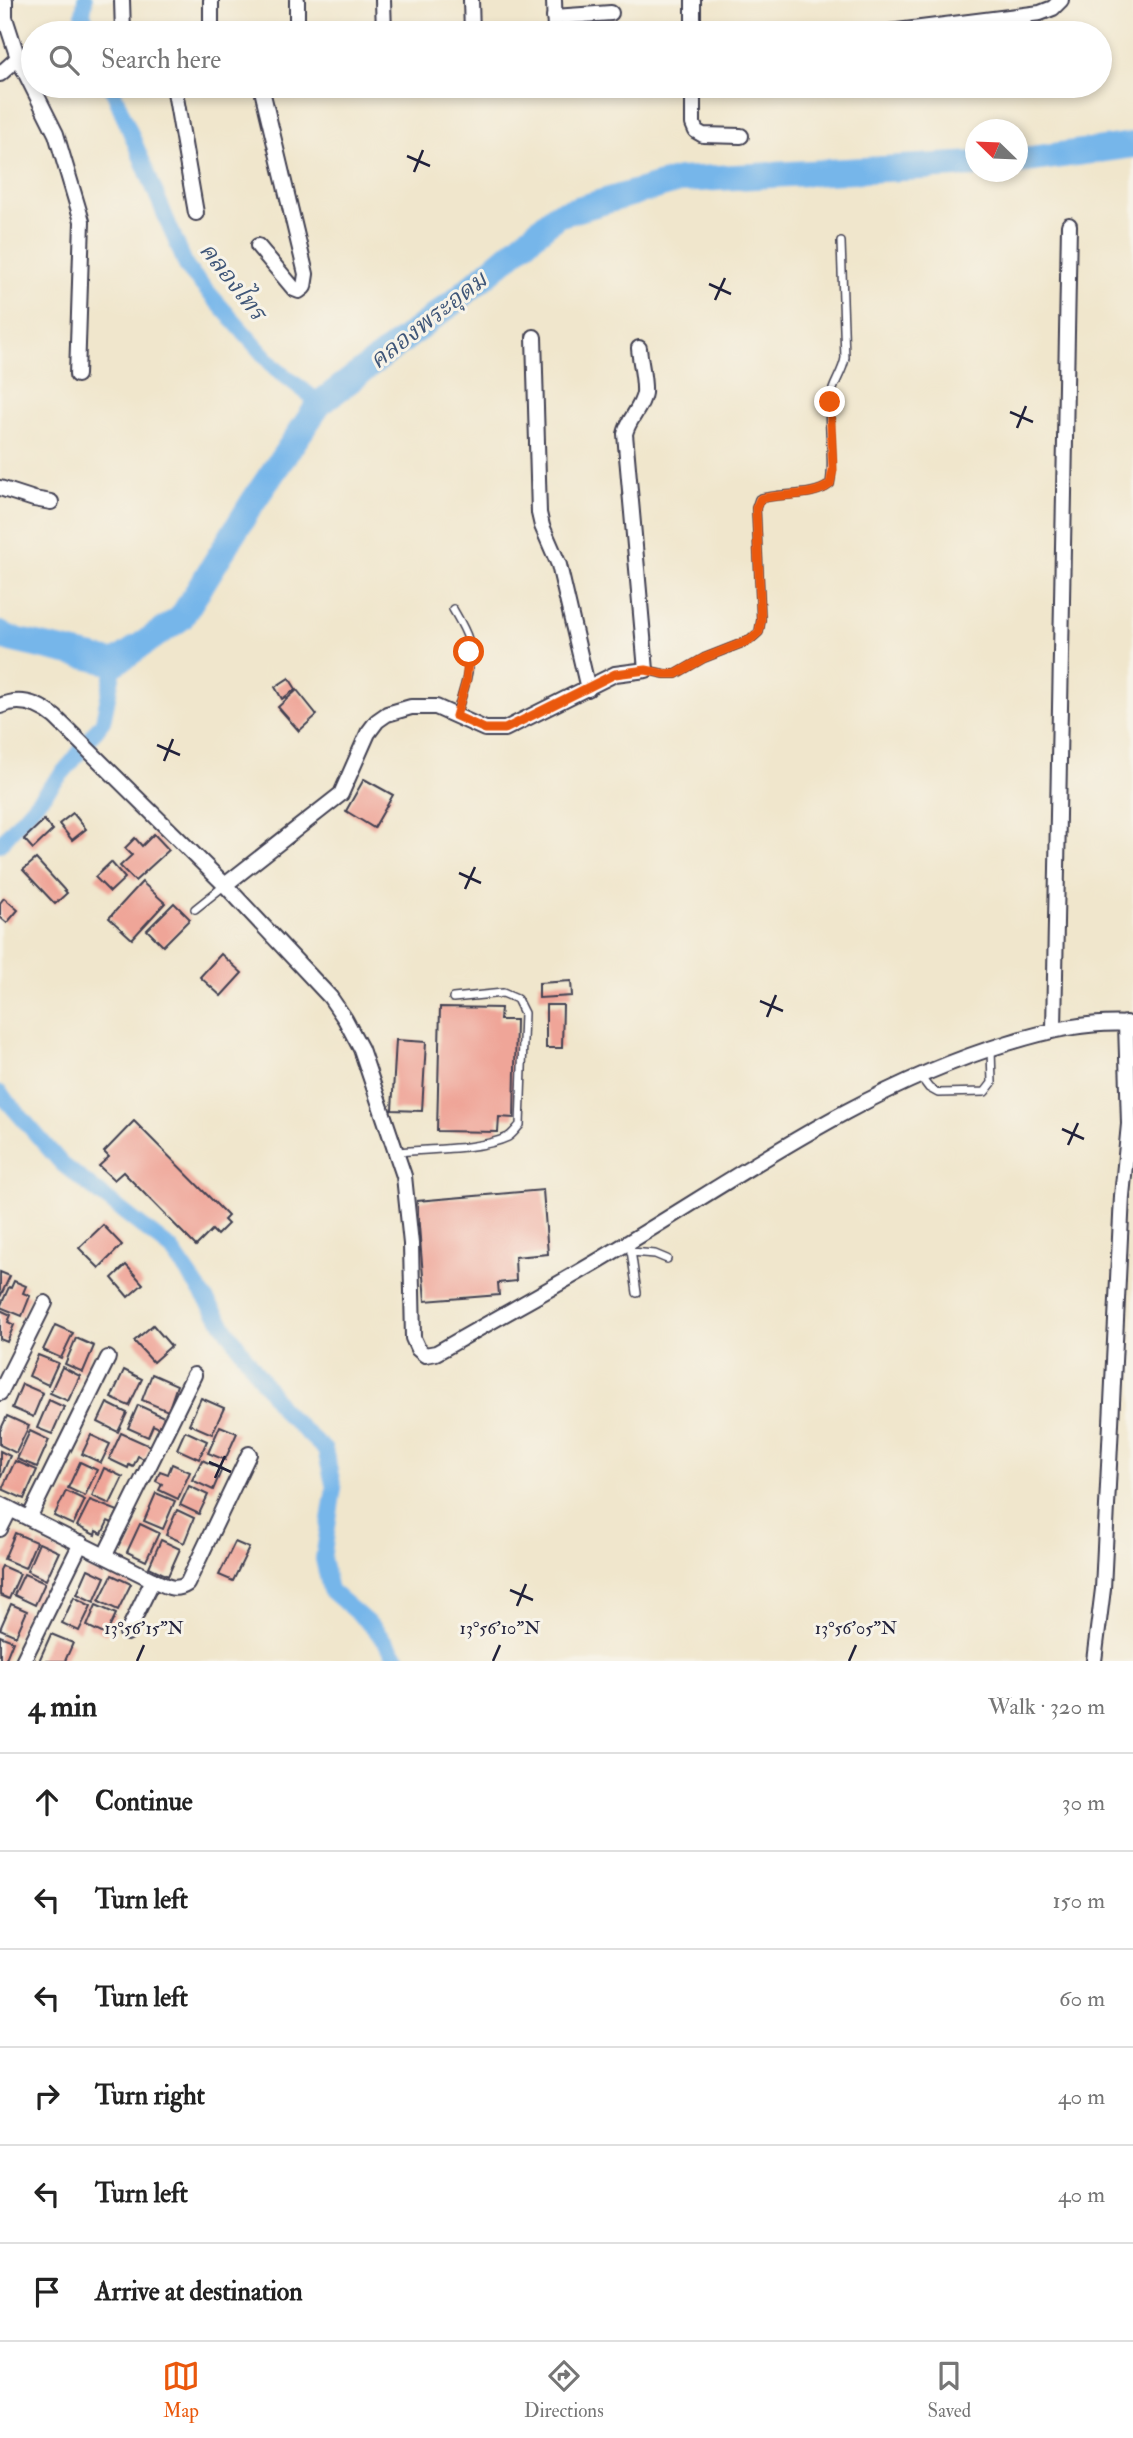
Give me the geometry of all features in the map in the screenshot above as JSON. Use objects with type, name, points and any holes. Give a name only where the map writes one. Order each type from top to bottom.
[{"type":"street","points":[[5,0],[5,18],[21,64]]},
{"type":"street","points":[[122,0],[123,21]]},
{"type":"street","points":[[211,0],[211,21]]},
{"type":"street","points":[[297,21],[298,0]]},
{"type":"street","points":[[383,0],[384,21]]},
{"type":"street","points":[[471,0],[472,21]]},
{"type":"street","points":[[554,0],[554,21]]},
{"type":"street","points":[[693,0],[693,21]]},
{"type":"street","points":[[979,21],[1028,15],[1052,8],[1061,0]]},
{"type":"street","points":[[554,17],[611,13]]},
{"type":"street","points":[[0,74],[18,58]]},
{"type":"street","points":[[38,98],[56,134],[82,221],[77,375]]},
{"type":"street","points":[[176,98],[196,213]]},
{"type":"street","points":[[258,246],[294,289],[299,291],[304,287],[306,274],[264,98]]},
{"type":"street","points":[[693,98],[696,131],[703,135],[741,135]]},
{"type":"street","points":[[1054,1029],[1069,225]]},
{"type":"street","points":[[534,337],[540,513],[542,526],[559,565],[588,689]]},
{"type":"street","points":[[225,886],[341,794],[369,733],[377,721],[387,714],[411,707],[436,707],[485,729],[505,729],[615,674],[646,670],[625,435],[630,418],[644,393],[639,348]]},
{"type":"street","points":[[0,488],[51,502]]},
{"type":"street","points":[[0,706],[16,700],[29,703],[46,710],[64,726],[225,886],[330,997],[345,1019],[361,1049],[404,1176],[410,1228],[413,1338],[418,1349],[425,1354],[436,1353],[630,1247],[793,1140],[919,1074],[1054,1029],[1077,1025],[1130,1024],[1129,1124],[1122,1196],[1103,1589],[1094,1661]]},
{"type":"street","points":[[0,1393],[45,1303]]},
{"type":"street","points":[[29,1518],[108,1358]]},
{"type":"street","points":[[105,1555],[194,1376]]},
{"type":"street","points":[[0,1529],[5,1507],[153,1580],[180,1589],[187,1584],[249,1454]]},
{"type":"street","points":[[23,1661],[81,1543]]},
{"type":"street","points":[[127,1633],[153,1580]]},
{"type":"lane","points":[[1028,15],[1028,21]]},
{"type":"lane","points":[[646,670],[676,674],[704,658],[750,640],[759,632],[761,620],[756,508],[760,499],[822,490],[830,484],[833,470],[830,402],[833,386],[843,369],[845,358],[841,242]]},
{"type":"lane","points":[[453,609],[468,638],[469,652],[466,682],[456,716]]},
{"type":"lane","points":[[195,909],[225,886]]},
{"type":"lane","points":[[396,1152],[490,1142],[510,1136],[520,1125],[524,1013],[517,999],[503,993],[453,998]]},
{"type":"lane","points":[[919,1074],[929,1088],[938,1093],[985,1092],[992,1083],[991,1048]]},
{"type":"lane","points":[[637,1293],[630,1247],[667,1259]]},
{"type":"building","points":[[289,678],[296,689],[282,699],[275,687]]},
{"type":"building","points":[[297,690],[317,715],[299,731],[278,707]]},
{"type":"building","points":[[364,779],[393,795],[374,828],[346,811]]},
{"type":"building","points":[[73,813],[86,829],[72,840],[59,824]]},
{"type":"building","points":[[44,820],[53,830],[33,849],[24,839]]},
{"type":"building","points":[[154,834],[169,850],[135,881],[120,866],[132,855],[125,848],[135,838],[142,846]]},
{"type":"building","points":[[36,859],[67,893],[55,904],[23,870]]},
{"type":"building","points":[[111,862],[125,878],[110,892],[95,877]]},
{"type":"building","points":[[142,882],[165,903],[132,939],[109,918]]},
{"type":"building","points":[[4,898],[18,910],[7,923],[0,917],[0,903]]},
{"type":"building","points":[[174,903],[190,919],[163,946],[147,930]]},
{"type":"building","points":[[221,954],[242,973],[221,996],[200,977]]},
{"type":"building","points":[[571,981],[572,996],[539,998],[539,983]]},
{"type":"building","points":[[546,1005],[563,1005],[562,1048],[546,1048]]},
{"type":"building","points":[[440,1007],[501,1008],[500,1020],[516,1020],[514,1118],[499,1117],[498,1132],[437,1131]]},
{"type":"building","points":[[396,1040],[426,1042],[422,1111],[392,1110]]},
{"type":"building","points":[[134,1121],[228,1216],[224,1220],[228,1224],[217,1235],[212,1230],[196,1246],[123,1172],[114,1180],[99,1166],[109,1157],[104,1152]]},
{"type":"building","points":[[543,1190],[548,1254],[515,1257],[516,1281],[498,1283],[499,1295],[425,1301],[417,1201]]},
{"type":"building","points":[[103,1225],[122,1245],[99,1268],[79,1248]]},
{"type":"building","points":[[126,1265],[143,1284],[128,1297],[112,1278]]},
{"type":"building","points":[[0,1272],[10,1276],[0,1297]]},
{"type":"building","points":[[14,1281],[26,1286],[23,1293],[30,1296],[22,1316],[0,1307]]},
{"type":"building","points":[[0,1310],[11,1315],[8,1322],[14,1325],[7,1342],[0,1339]]},
{"type":"building","points":[[55,1325],[73,1333],[61,1358],[43,1350]]},
{"type":"building","points":[[153,1325],[171,1346],[153,1362],[134,1341]]},
{"type":"building","points":[[76,1338],[94,1346],[83,1372],[65,1364]]},
{"type":"building","points":[[38,1355],[58,1363],[48,1385],[29,1376]]},
{"type":"building","points":[[62,1367],[80,1376],[68,1401],[50,1393]]},
{"type":"building","points":[[124,1370],[142,1379],[129,1406],[111,1398]]},
{"type":"building","points":[[152,1374],[177,1385],[168,1411],[142,1400]]},
{"type":"building","points":[[22,1384],[43,1393],[33,1417],[12,1408]]},
{"type":"building","points":[[201,1398],[224,1408],[212,1434],[189,1424]]},
{"type":"building","points":[[49,1400],[64,1407],[52,1434],[37,1428]]},
{"type":"building","points":[[107,1403],[127,1413],[118,1432],[98,1422]]},
{"type":"building","points":[[138,1405],[164,1417],[159,1428],[153,1425],[148,1437],[128,1428]]},
{"type":"building","points":[[7,1416],[29,1426],[16,1453],[0,1445],[0,1431]]},
{"type":"building","points":[[220,1426],[237,1433],[225,1460],[208,1453]]},
{"type":"building","points":[[30,1431],[49,1440],[37,1467],[17,1459]]},
{"type":"building","points":[[185,1431],[207,1441],[199,1459],[177,1449]]},
{"type":"building","points":[[121,1433],[150,1446],[144,1459],[138,1456],[133,1467],[129,1465],[128,1468],[109,1459]]},
{"type":"building","points":[[91,1435],[110,1444],[101,1463],[82,1454]]},
{"type":"building","points":[[0,1451],[10,1456],[0,1479]]},
{"type":"building","points":[[202,1460],[222,1469],[213,1490],[192,1480]]},
{"type":"building","points":[[15,1461],[37,1470],[24,1499],[2,1489]]},
{"type":"building","points":[[80,1462],[97,1470],[85,1496],[68,1488]]},
{"type":"building","points":[[172,1464],[190,1472],[178,1499],[159,1490],[162,1484],[156,1481],[160,1471],[168,1474]]},
{"type":"building","points":[[104,1468],[123,1477],[110,1504],[92,1496]]},
{"type":"building","points":[[189,1486],[208,1495],[199,1514],[180,1505]]},
{"type":"building","points":[[66,1491],[85,1500],[73,1525],[54,1516]]},
{"type":"building","points":[[156,1493],[175,1501],[163,1529],[144,1521]]},
{"type":"building","points":[[90,1500],[118,1511],[112,1523],[108,1521],[102,1534],[96,1531],[95,1535],[77,1526]]},
{"type":"building","points":[[177,1510],[194,1518],[184,1543],[166,1535]]},
{"type":"building","points":[[140,1524],[159,1533],[146,1561],[127,1552]]},
{"type":"building","points":[[15,1533],[36,1542],[25,1568],[4,1559]]},
{"type":"building","points":[[161,1540],[180,1549],[168,1576],[149,1567]]},
{"type":"building","points":[[235,1542],[249,1548],[233,1581],[219,1575]]},
{"type":"building","points":[[39,1543],[59,1552],[46,1580],[27,1571]]},
{"type":"building","points":[[2,1566],[20,1574],[9,1599],[0,1595]]},
{"type":"building","points":[[88,1569],[105,1577],[94,1602],[77,1594]]},
{"type":"building","points":[[24,1574],[45,1583],[35,1605],[14,1595]]},
{"type":"building","points":[[112,1575],[131,1584],[118,1610],[99,1601]]},
{"type":"building","points":[[74,1597],[91,1606],[79,1631],[62,1623]]},
{"type":"building","points":[[11,1604],[27,1611],[16,1636],[0,1629]]},
{"type":"building","points":[[96,1605],[116,1614],[106,1635],[87,1626]]},
{"type":"building","points":[[51,1634],[73,1643],[65,1661],[39,1661]]},
{"type":"building","points":[[0,1636],[13,1641],[5,1661],[0,1661]]},
{"type":"waterway","name":"คลองไทร","points":[[85,0],[83,14],[86,21]]},
{"type":"waterway","name":"คลองไทร","points":[[116,98],[187,268],[276,369],[320,403]]},
{"type":"waterway","name":"คลองพระอุดม","points":[[1028,160],[1133,145]]},
{"type":"waterway","name":"คลองพระอุดม","points":[[0,634],[6,638],[115,663],[181,618],[254,500],[320,403],[455,301],[557,215],[679,180],[965,165]]},
{"type":"waterway","points":[[0,844],[72,762],[103,721],[115,663]]},
{"type":"waterway","points":[[0,1093],[62,1164],[172,1250],[284,1412],[325,1450],[334,1488],[323,1559],[330,1590],[374,1628],[400,1661]]},
{"type":"route","points":[[469,652],[466,682],[456,716],[485,729],[505,729],[518,725],[615,674],[646,670],[676,674],[704,658],[750,640],[759,632],[761,620],[756,508],[760,499],[822,490],[830,484],[833,470],[830,402]]}]
